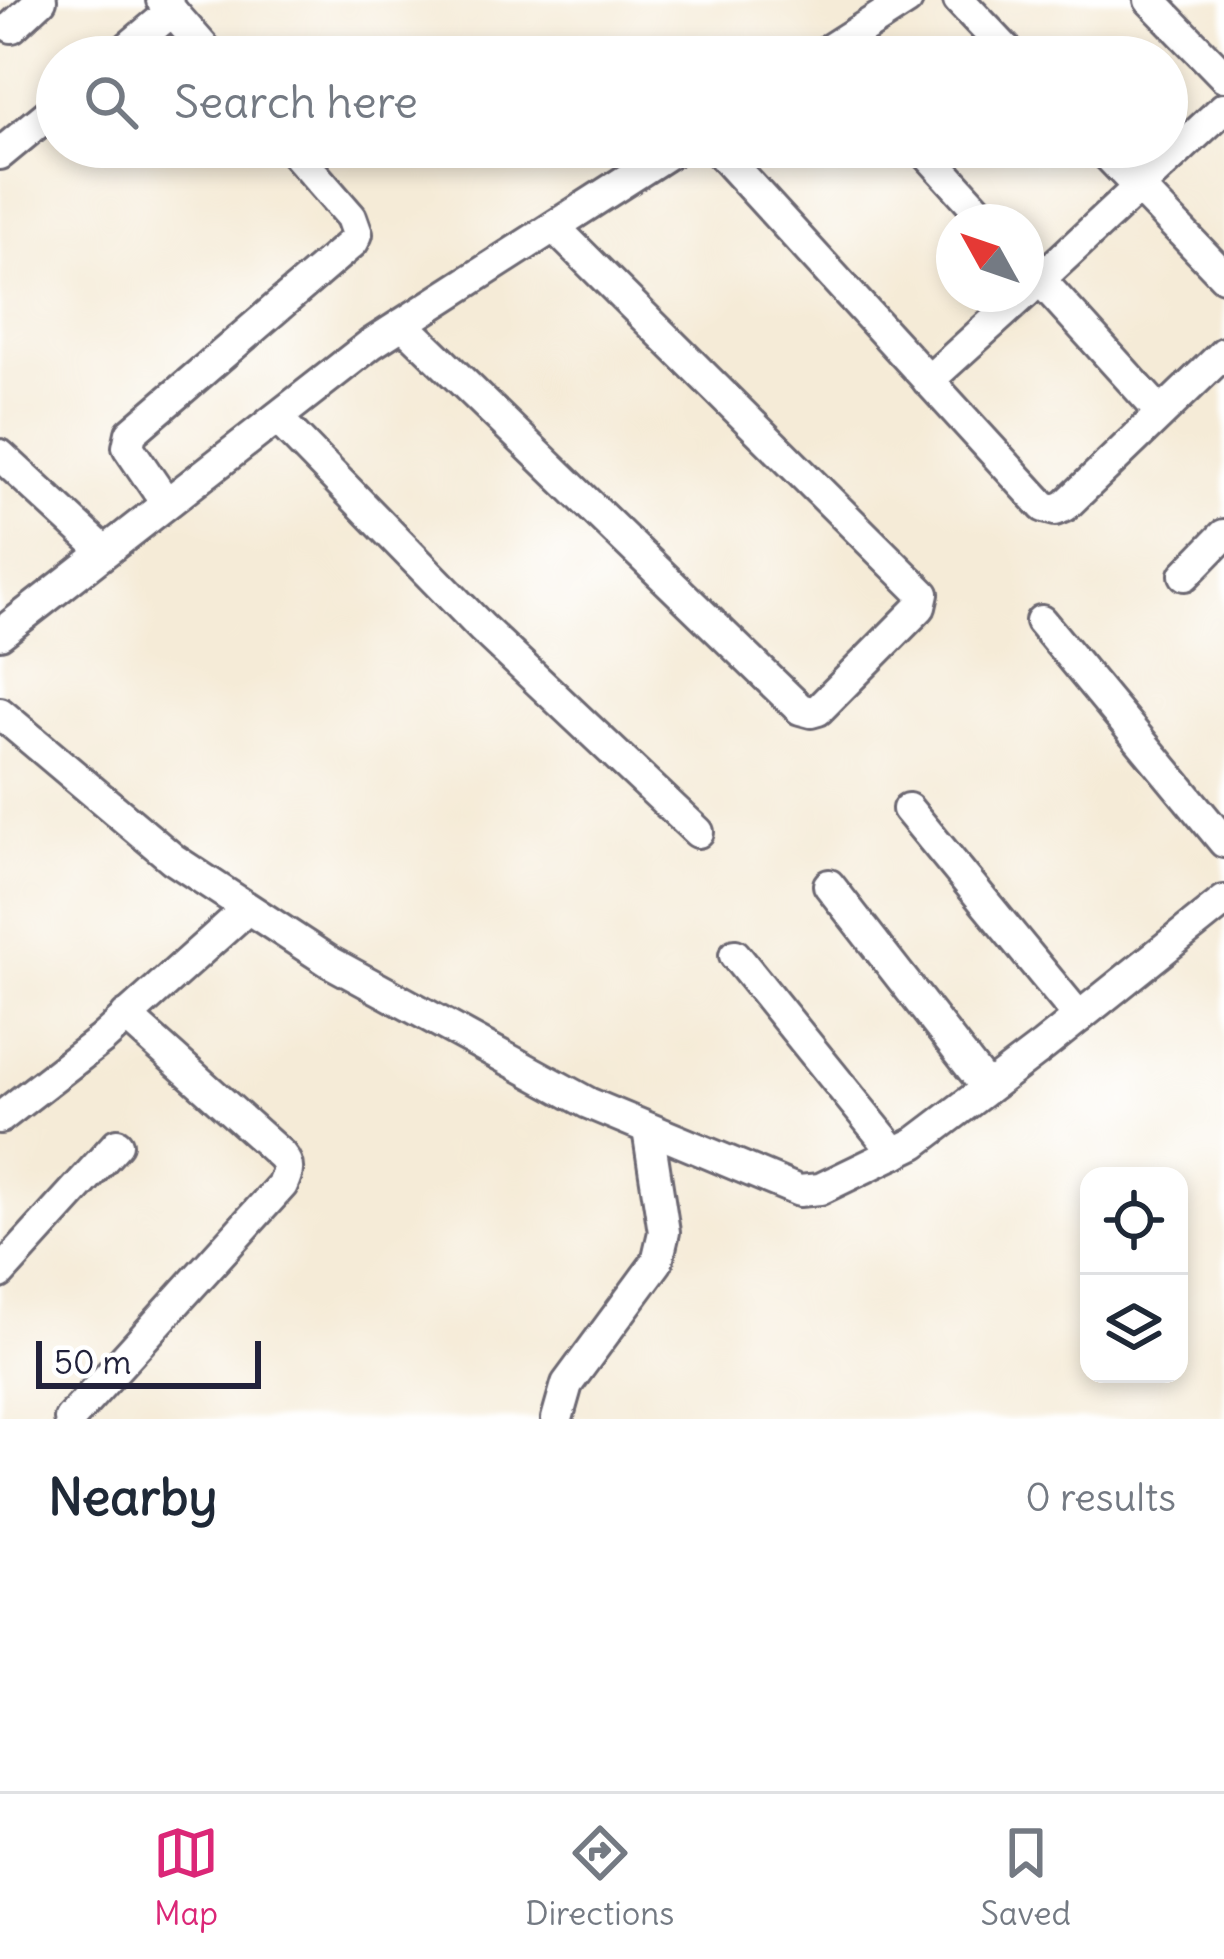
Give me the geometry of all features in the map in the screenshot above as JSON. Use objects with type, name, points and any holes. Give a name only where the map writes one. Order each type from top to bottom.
[{"type":"street","points":[[11,27],[41,0]]},
{"type":"street","points":[[856,36],[907,0]]},
{"type":"street","points":[[958,0],[993,36]]},
{"type":"street","points":[[1150,0],[1185,36]]},
{"type":"street","points":[[138,36],[167,6],[193,36]]},
{"type":"street","points":[[1188,39],[1224,76]]},
{"type":"street","points":[[1188,142],[1224,108]]},
{"type":"street","points":[[0,154],[36,124]]},
{"type":"street","points":[[166,503],[128,447],[131,433],[356,235],[351,217],[308,168]]},
{"type":"street","points":[[0,634],[371,344],[645,168]]},
{"type":"street","points":[[734,168],[1044,507],[1065,506],[1224,352]]},
{"type":"street","points":[[940,168],[972,204]]},
{"type":"street","points":[[1120,168],[1224,276]]},
{"type":"street","points":[[1044,269],[1160,168]]},
{"type":"street","points":[[403,324],[800,709],[818,710],[920,607],[923,594],[554,226]]},
{"type":"street","points":[[1044,297],[1161,413]]},
{"type":"street","points":[[928,381],[998,312]]},
{"type":"street","points":[[277,418],[482,628],[698,832]]},
{"type":"street","points":[[0,455],[104,551]]},
{"type":"street","points":[[1185,575],[1224,535]]},
{"type":"street","points":[[1041,621],[1224,842]]},
{"type":"street","points":[[0,712],[160,849],[330,962],[575,1097],[799,1191],[820,1189],[915,1143],[1224,901]]},
{"type":"street","points":[[908,809],[1079,1017]]},
{"type":"street","points":[[829,886],[987,1088]]},
{"type":"street","points":[[0,1118],[127,1016],[248,908]]},
{"type":"street","points":[[735,955],[896,1153]]},
{"type":"street","points":[[70,1419],[288,1174],[281,1155],[127,1016]]},
{"type":"street","points":[[557,1419],[567,1384],[657,1262],[664,1232],[648,1129]]},
{"type":"street","points":[[0,1273],[118,1144]]}]
